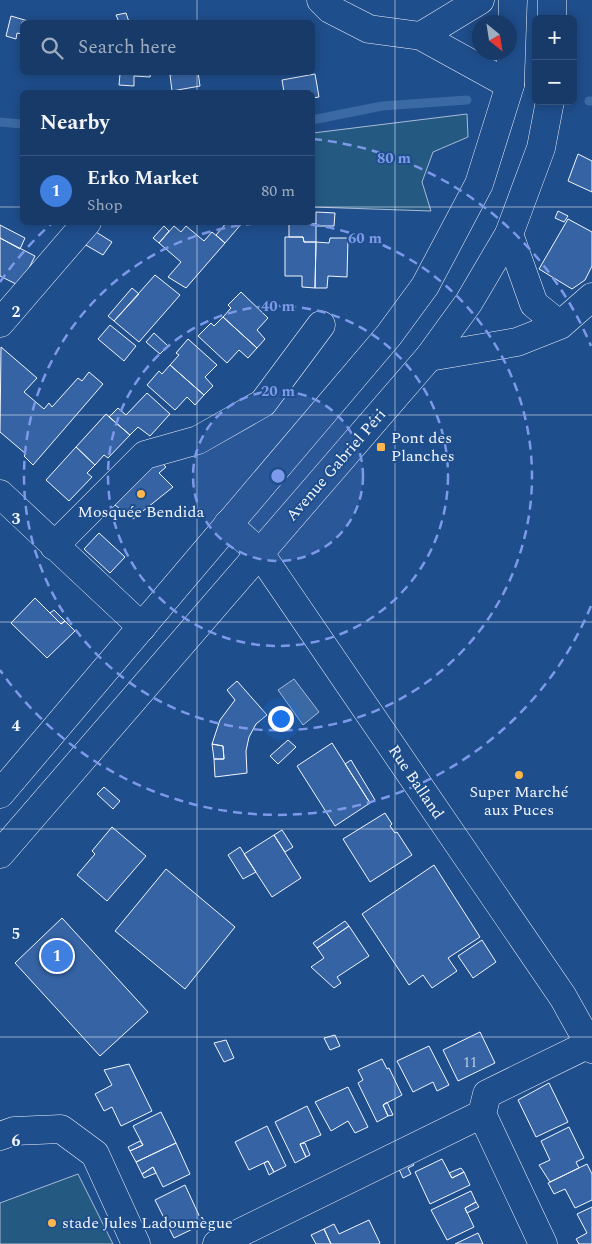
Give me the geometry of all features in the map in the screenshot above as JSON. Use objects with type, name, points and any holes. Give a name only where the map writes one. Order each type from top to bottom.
[{"type":"street","points":[[321,0],[330,10],[368,29],[421,36],[508,94]]},
{"type":"street","points":[[421,36],[480,0]]},
{"type":"street","points":[[0,794],[390,336],[425,286],[480,184],[508,94],[513,0]]},
{"type":"street","points":[[552,0],[552,15]]},
{"type":"street","name":"Avenue Gabriel Péri","points":[[0,854],[430,356],[469,302],[509,234],[541,148],[549,105]]},
{"type":"street","points":[[0,323],[84,225]]},
{"type":"street","points":[[509,234],[534,304],[560,325]]},
{"type":"street","points":[[430,356],[517,342],[560,325],[592,297]]},
{"type":"street","points":[[54,546],[145,454],[198,440],[263,403],[321,325]]},
{"type":"street","points":[[0,494],[142,627]]},
{"type":"street","name":"Rue Balland","points":[[228,524],[259,552],[564,997],[590,1047]]},
{"type":"street","name":"Avenue Gabriel Péri","points":[[57,789],[68,748],[146,657],[142,627]]},
{"type":"street","points":[[543,1244],[482,1114],[487,1094],[590,1047]]},
{"type":"street","points":[[217,1244],[482,1114]]},
{"type":"street","points":[[0,1136],[14,1131],[61,1129],[95,1154],[136,1244]]},
{"type":"shaded area","points":[[467,114],[468,137],[433,152],[422,182],[431,211],[315,207],[315,133]]},
{"type":"shaded area","points":[[294,679],[319,712],[303,725],[278,690]]},
{"type":"shaded area","name":"stade Jules Ladoumègue","points":[[78,1174],[113,1244],[0,1244],[0,1203]]},
{"type":"building","points":[[126,13],[128,20],[118,20],[116,15]]},
{"type":"building","points":[[11,16],[25,20],[20,20],[20,34],[17,33],[16,39],[6,36]]},
{"type":"building","points":[[315,74],[319,97],[315,98],[315,90],[284,90],[282,80]]},
{"type":"building","points":[[120,75],[150,75],[150,77],[134,76],[134,86],[119,85]]},
{"type":"building","points":[[170,75],[198,75],[200,86],[172,90]]},
{"type":"building","points":[[578,154],[592,161],[592,192],[568,181]]},
{"type":"building","points":[[558,211],[568,216],[564,222],[555,218]]},
{"type":"building","points":[[316,212],[335,213],[334,226],[316,226]]},
{"type":"building","points":[[568,219],[592,232],[592,266],[585,280],[572,289],[539,269]]},
{"type":"building","points":[[316,224],[316,242],[304,242],[303,237],[289,237],[289,225]]},
{"type":"building","points":[[0,225],[25,238],[20,249],[0,238]]},
{"type":"building","points":[[224,225],[240,225],[225,243],[216,235]]},
{"type":"building","points":[[164,226],[169,231],[159,243],[153,238]]},
{"type":"building","points":[[174,226],[181,232],[186,226],[204,241],[212,232],[225,243],[186,288],[168,277],[181,262],[159,243]]},
{"type":"building","points":[[96,232],[112,242],[103,255],[84,244]]},
{"type":"building","points":[[285,237],[303,237],[304,242],[316,242],[315,288],[302,287],[302,276],[285,276]]},
{"type":"building","points":[[0,238],[35,256],[20,286],[0,276]]},
{"type":"building","points":[[330,238],[348,238],[347,277],[328,276],[327,288],[315,288],[316,242],[329,243]]},
{"type":"building","points":[[155,275],[180,295],[139,342],[114,321]]},
{"type":"building","points":[[132,288],[139,294],[114,321],[108,316]]},
{"type":"building","points":[[241,292],[268,318],[257,330],[265,339],[257,348],[223,317],[231,308],[228,305]]},
{"type":"building","points":[[223,317],[257,348],[248,358],[239,350],[227,363],[198,336],[211,323],[214,326]]},
{"type":"building","points":[[110,325],[136,346],[124,361],[98,339]]},
{"type":"building","points":[[154,333],[168,346],[160,354],[146,342]]},
{"type":"building","points":[[188,339],[217,365],[205,377],[213,386],[204,395],[170,365],[179,355],[176,353]]},
{"type":"building","points":[[1,347],[37,378],[24,392],[44,409],[49,403],[52,407],[78,378],[82,381],[89,372],[103,384],[33,465],[24,456],[26,454],[0,432]]},
{"type":"building","points":[[170,365],[204,395],[195,405],[187,397],[175,410],[147,385],[159,371],[162,374]]},
{"type":"building","points":[[147,393],[170,414],[150,436],[138,427],[130,435],[109,417],[118,408],[126,415]]},
{"type":"building","points":[[106,414],[130,435],[108,458],[104,455],[95,465],[76,447]]},
{"type":"building","points":[[76,447],[95,465],[87,473],[92,477],[69,501],[46,480]]},
{"type":"building","name":"Mosquée Bendida","points":[[158,459],[166,467],[159,473],[173,487],[133,519],[111,502]]},
{"type":"building","points":[[99,533],[125,557],[110,573],[84,549]]},
{"type":"building","points":[[35,598],[61,624],[65,621],[75,631],[47,658],[11,623]]},
{"type":"building","points":[[54,610],[65,621],[61,624],[50,613]]},
{"type":"building","points":[[237,681],[267,715],[256,724],[249,737],[246,751],[247,773],[215,777],[214,759],[224,759],[223,746],[212,744],[220,720],[235,700],[227,690]]},
{"type":"building","points":[[288,740],[296,747],[278,764],[270,756]]},
{"type":"building","points":[[332,743],[370,803],[335,826],[297,766]]},
{"type":"building","points":[[212,744],[223,746],[224,759],[214,759]]},
{"type":"building","points":[[351,760],[375,800],[370,803],[345,764]]},
{"type":"building","points":[[104,787],[120,801],[113,809],[97,794]]},
{"type":"building","points":[[385,813],[392,824],[390,826],[395,833],[397,832],[412,855],[370,882],[343,839]]},
{"type":"building","points":[[112,827],[146,856],[107,901],[77,875],[95,854],[92,851]]},
{"type":"building","points":[[282,830],[293,847],[285,852],[274,835]]},
{"type":"building","points":[[274,835],[301,878],[272,897],[244,854]]},
{"type":"building","points":[[240,847],[256,872],[243,879],[228,855]]},
{"type":"building","points":[[434,865],[480,937],[448,958],[457,971],[432,988],[423,975],[409,985],[362,914]]},
{"type":"building","points":[[166,869],[235,927],[185,989],[115,931]]},
{"type":"building","points":[[62,918],[148,1012],[100,1056],[15,963]]},
{"type":"building","points":[[345,921],[349,926],[317,948],[313,943]]},
{"type":"building","points":[[349,926],[369,956],[337,977],[341,983],[334,988],[311,967],[324,958],[317,948]]},
{"type":"building","points":[[482,940],[496,962],[473,978],[458,956]]},
{"type":"building","points":[[480,1032],[495,1063],[458,1081],[443,1050]]},
{"type":"building","points":[[335,1035],[340,1046],[330,1050],[324,1038]]},
{"type":"building","points":[[226,1040],[234,1058],[224,1062],[214,1043]]},
{"type":"building","points":[[429,1046],[449,1085],[437,1091],[433,1082],[413,1092],[397,1061]]},
{"type":"building","points":[[382,1059],[387,1069],[389,1068],[402,1095],[383,1105],[388,1116],[377,1122],[358,1083],[363,1080],[358,1070]]},
{"type":"building","points":[[129,1064],[152,1111],[121,1126],[112,1107],[104,1111],[95,1094],[112,1085],[104,1070]]},
{"type":"building","points":[[549,1083],[568,1122],[536,1137],[518,1100]]},
{"type":"building","points":[[348,1087],[368,1127],[355,1133],[348,1121],[331,1131],[315,1102]]},
{"type":"building","points":[[387,1102],[393,1115],[388,1116],[383,1105]]},
{"type":"building","points":[[307,1106],[321,1135],[300,1144],[306,1157],[295,1163],[275,1122]]},
{"type":"building","points":[[161,1112],[176,1143],[136,1162],[130,1151],[143,1145],[133,1126]]},
{"type":"building","points":[[267,1126],[286,1166],[274,1172],[268,1161],[249,1170],[235,1142]]},
{"type":"building","points":[[569,1127],[584,1158],[576,1162],[579,1168],[550,1182],[539,1165],[550,1160],[541,1141]]},
{"type":"building","points":[[140,1141],[143,1145],[130,1151],[128,1147]]},
{"type":"building","points":[[176,1143],[190,1174],[163,1187],[153,1167],[142,1174],[136,1162]]},
{"type":"building","points":[[305,1143],[310,1155],[306,1157],[300,1144]]},
{"type":"building","points":[[442,1159],[452,1178],[464,1172],[470,1185],[430,1204],[415,1172]]},
{"type":"building","points":[[268,1161],[274,1172],[269,1175],[264,1163]]},
{"type":"building","points":[[411,1161],[414,1165],[408,1168],[411,1174],[403,1178],[398,1167]]},
{"type":"building","points":[[587,1164],[592,1174],[592,1200],[575,1208],[565,1189],[554,1194],[548,1183]]},
{"type":"building","points":[[153,1167],[156,1173],[144,1178],[142,1174]]},
{"type":"building","points":[[461,1168],[464,1172],[452,1178],[449,1173]]},
{"type":"building","points":[[185,1185],[203,1224],[174,1238],[155,1200]]},
{"type":"building","points":[[471,1191],[476,1202],[465,1208],[474,1227],[447,1240],[431,1210]]},
{"type":"building","points":[[476,1202],[479,1207],[467,1213],[465,1208]]},
{"type":"building","points":[[592,1207],[592,1244],[579,1244],[576,1239],[587,1233],[577,1214]]},
{"type":"building","points":[[369,1220],[380,1243],[378,1244],[331,1244],[324,1229],[334,1224],[339,1234]]},
{"type":"building","points":[[324,1229],[331,1244],[316,1244],[311,1235]]},
{"type":"building","points":[[478,1233],[483,1244],[455,1244]]},
{"type":"waterway","points":[[315,119],[382,106],[467,100]]},
{"type":"waterway","points":[[0,122],[20,124]]},
{"type":"place","name":"Pont des Planches","points":[[381,447]]},
{"type":"place","name":"Mosquée Bendida","points":[[141,494]]},
{"type":"place","name":"Super Marché aux Puces","points":[[519,775]]},
{"type":"place","name":"Erko Market","points":[[57,956]]},
{"type":"place","name":"stade Jules Ladoumègue","points":[[52,1223]]}]
